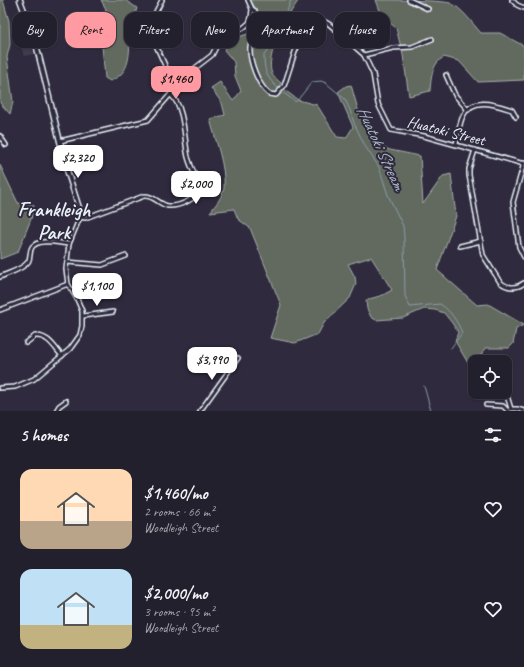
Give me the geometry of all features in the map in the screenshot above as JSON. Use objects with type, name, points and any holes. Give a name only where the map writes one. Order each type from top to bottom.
[{"type":"street","points":[[0,388],[15,387],[28,382],[62,356],[78,339],[83,316],[80,304],[68,284],[67,262],[69,244],[80,217],[80,211],[71,184],[35,40],[20,0]]},
{"type":"street","points":[[162,0],[154,16],[150,27],[150,32],[176,88]]},
{"type":"street","name":"Huatoki Street","points":[[248,0],[252,9],[255,11],[258,24],[250,50],[254,67],[264,90],[272,95],[278,93],[284,86],[298,45],[308,24],[315,19],[326,21],[364,55],[372,74],[378,104],[389,128],[393,131],[415,133],[524,164]]},
{"type":"street","points":[[409,0],[428,8]]},
{"type":"street","points":[[512,0],[517,5],[524,8]]},
{"type":"street","points":[[60,141],[148,120],[194,68],[206,61],[212,55],[219,41],[224,35],[243,28],[249,23],[252,9]]},
{"type":"street","points":[[364,55],[393,48],[412,47],[432,40]]},
{"type":"street","points":[[446,75],[454,95],[468,110]]},
{"type":"street","points":[[80,217],[85,218],[144,196],[150,196],[164,204],[171,206],[197,196],[200,189],[188,157],[183,120],[174,98],[171,95]]},
{"type":"street","points":[[456,144],[463,116],[468,110],[480,104],[492,103],[512,110],[516,117]]},
{"type":"street","points":[[0,136],[6,145]]},
{"type":"street","points":[[475,150],[469,172],[483,255],[500,282],[510,288],[523,285]]},
{"type":"street","points":[[524,164],[513,202],[519,247],[524,257]]},
{"type":"street","points":[[460,246],[481,241]]},
{"type":"street","points":[[0,277],[27,264],[30,258],[31,249],[36,244],[42,242],[69,244]]},
{"type":"street","points":[[67,262],[102,265],[126,256]]},
{"type":"street","points":[[0,310],[68,284]]},
{"type":"street","points":[[83,316],[113,312]]},
{"type":"street","points":[[26,343],[35,336],[44,338],[50,342],[62,356]]},
{"type":"street","points":[[200,411],[238,358]]},
{"type":"street","points":[[506,399],[508,410]]},
{"type":"street","points":[[56,411],[58,406],[66,402]]},
{"type":"street","points":[[486,405],[503,406],[508,410],[524,411]]},
{"type":"shaded area","points":[[21,48],[32,48],[34,54],[24,56]]},
{"type":"green space","points":[[0,0],[3,0],[9,21],[10,44],[7,57],[13,102],[10,114],[0,103]]},
{"type":"green space","points":[[101,0],[125,0],[137,8],[136,12],[124,12],[124,48],[129,48],[128,61],[122,73],[110,81],[105,78],[102,48],[116,48],[116,12],[105,12],[106,9]]},
{"type":"green space","points":[[250,0],[299,0],[291,12],[258,12]]},
{"type":"green space","points":[[376,0],[414,0],[450,3],[459,8],[481,33],[500,33],[524,46],[524,80],[478,82],[459,61],[444,57],[435,67],[430,91],[409,96],[403,55],[396,28],[390,23],[390,12],[380,12]]},
{"type":"green space","points":[[247,34],[247,48],[273,48],[270,66],[272,74],[281,83],[279,86],[298,100],[317,105],[337,137],[346,138],[353,127],[338,92],[346,86],[351,85],[359,113],[377,145],[390,150],[420,156],[423,204],[443,176],[451,174],[456,216],[437,270],[477,305],[488,304],[524,325],[516,329],[513,344],[509,348],[485,348],[481,355],[468,355],[468,363],[455,341],[458,332],[444,313],[424,309],[403,318],[376,320],[371,317],[367,309],[366,300],[383,295],[392,290],[371,257],[348,264],[355,277],[356,284],[350,298],[324,323],[318,334],[295,343],[270,338],[281,305],[250,228],[238,219],[234,209],[210,212],[222,194],[224,180],[220,153],[210,119],[225,115],[222,103],[211,88],[220,82],[233,101],[241,91],[235,76],[234,62],[224,50],[225,48],[239,48],[239,37]]},
{"type":"green space","points":[[0,165],[18,203],[34,205],[31,219],[18,252],[0,259]]},
{"type":"waterway","name":"Huatoki Stream","points":[[279,89],[267,74],[264,55],[277,41],[291,0]]},
{"type":"waterway","name":"Huatoki Stream","points":[[282,92],[296,102],[312,82],[321,81],[326,83],[345,99],[365,146],[379,167],[388,195],[403,226],[405,296],[410,307],[440,304],[450,313],[462,333],[451,348]]},
{"type":"waterway","points":[[424,386],[431,411]]},
{"type":"district","name":"Frankleigh Park","points":[[54,220]]}]
